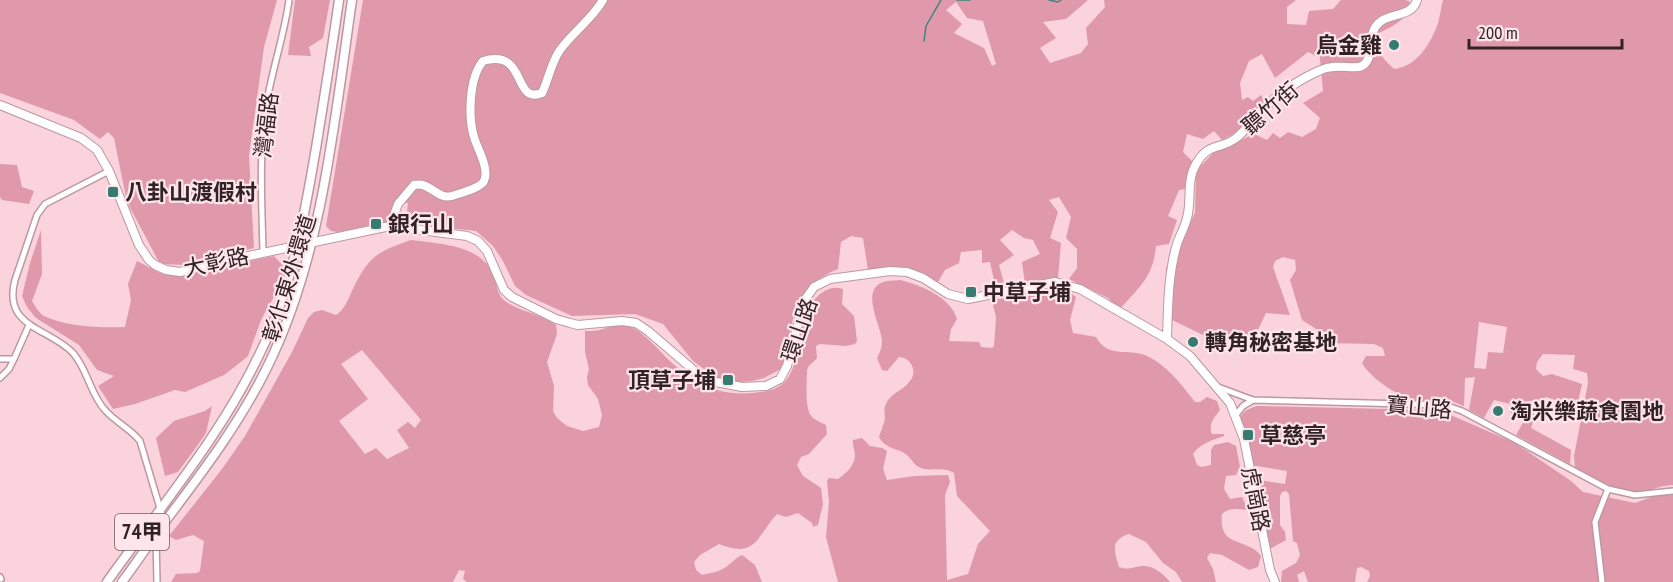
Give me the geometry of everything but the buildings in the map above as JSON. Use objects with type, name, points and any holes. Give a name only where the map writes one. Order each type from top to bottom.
[{"type":"main road","name":"74甲","points":[[287,311],[307,244],[323,161],[340,54],[339,0]]},
{"type":"main road","name":"彰化東外環道","points":[[122,582],[156,538],[273,355],[312,223],[340,54],[344,0]]},
{"type":"main road","name":"彰化東外環道","points":[[340,54],[354,0]]},
{"type":"main road","points":[[390,226],[398,204],[414,185],[424,185],[446,197],[480,187],[485,180],[485,171],[473,134],[471,109],[473,77],[483,61],[499,58],[505,60],[513,67],[528,93],[532,95],[542,93],[552,62],[603,0]]},
{"type":"main road","name":"聽竹街","points":[[1167,339],[1172,268],[1188,217],[1191,178],[1195,165],[1211,147],[1238,137],[1259,113],[1302,80],[1323,69],[1338,65],[1360,67],[1365,64],[1369,57],[1372,29],[1380,21],[1401,16],[1415,6],[1417,0]]},
{"type":"main road","name":"大彰路","points":[[0,105],[81,138],[97,150],[109,171],[139,245],[155,265],[166,270],[180,272],[263,252]]},
{"type":"main road","name":"環山路","points":[[263,252],[390,226],[467,236],[478,241],[487,251],[504,290],[512,297],[556,319],[578,325],[622,321],[636,323],[697,374],[716,382],[742,387],[766,386],[780,379],[787,366],[804,301],[814,287],[830,279],[890,271],[907,272],[922,278],[948,294],[968,298],[1055,282],[1080,289],[1167,339],[1190,356],[1218,387],[1230,403],[1235,416]]},
{"type":"main road","name":"虎崗路","points":[[1235,416],[1244,439],[1270,570],[1275,582]]},
{"type":"main road","name":"彰化東外環道","points":[[112,582],[161,513],[186,488]]},
{"type":"main road","name":"74甲","points":[[107,582],[161,513]]},
{"type":"main road","name":"74甲","points":[[128,582],[156,538]]},
{"type":"street","name":"灣福路","points":[[263,252],[261,164],[265,112],[289,0]]},
{"type":"street","points":[[109,171],[45,204],[37,214],[12,290],[16,308],[29,326],[73,354],[84,369],[103,409],[134,433],[140,441],[161,513],[156,538],[157,582]]},
{"type":"street","points":[[0,378],[9,369],[29,326]]},
{"type":"street","points":[[0,359],[14,359]]},
{"type":"street","name":"寶山路","points":[[1218,387],[1253,400],[1445,405],[1462,411],[1608,489],[1635,495],[1673,491]]},
{"type":"street","points":[[1235,416],[1243,406],[1253,400]]},
{"type":"street","points":[[1602,582],[1595,522],[1608,489]]},
{"type":"shaded area","points":[[0,0],[277,0],[264,47],[249,156],[254,248],[185,265],[160,264],[127,202],[114,138],[108,132],[100,139],[74,120],[0,93]]},
{"type":"shaded area","points":[[295,0],[330,0],[323,38],[309,47],[311,56],[288,55]]},
{"type":"shaded area","points":[[363,0],[1088,0],[1066,19],[1043,22],[1056,38],[1040,48],[1050,63],[1081,53],[1088,44],[1086,28],[1105,7],[1104,0],[1296,0],[1287,7],[1287,24],[1306,25],[1309,11],[1333,9],[1341,0],[1405,0],[1409,1],[1411,7],[1408,12],[1397,24],[1377,34],[1376,39],[1380,53],[1394,69],[1409,64],[1427,46],[1438,23],[1443,0],[1673,0],[1673,485],[1645,491],[1626,491],[1617,489],[1575,468],[1574,456],[1588,383],[1587,373],[1573,369],[1575,355],[1543,354],[1537,362],[1536,369],[1543,376],[1552,374],[1582,384],[1578,402],[1568,404],[1546,397],[1542,400],[1528,401],[1534,413],[1531,428],[1571,450],[1570,464],[1516,435],[1524,421],[1511,416],[1510,404],[1494,400],[1484,418],[1469,410],[1475,377],[1465,378],[1464,406],[1442,399],[1413,400],[1396,393],[1372,376],[1362,363],[1366,356],[1385,356],[1383,348],[1374,344],[1327,343],[1321,332],[1302,320],[1290,280],[1296,270],[1295,260],[1283,257],[1275,261],[1273,267],[1290,315],[1266,313],[1256,334],[1247,342],[1203,335],[1166,317],[1166,267],[1176,264],[1178,246],[1195,213],[1196,171],[1213,153],[1254,134],[1267,140],[1273,133],[1280,138],[1288,132],[1302,137],[1316,129],[1320,118],[1303,103],[1323,91],[1320,58],[1308,52],[1275,78],[1262,54],[1249,61],[1240,83],[1242,100],[1248,97],[1253,101],[1261,95],[1263,98],[1259,112],[1249,124],[1222,140],[1214,131],[1203,139],[1187,134],[1183,152],[1193,162],[1186,189],[1179,190],[1168,216],[1177,220],[1169,244],[1156,246],[1148,274],[1119,310],[1108,298],[1069,279],[1077,268],[1077,249],[1066,238],[1071,217],[1059,197],[1049,200],[1058,212],[1050,238],[1061,243],[1058,278],[1025,284],[1022,262],[1040,254],[1033,240],[1024,238],[1012,230],[1000,240],[1014,255],[999,265],[1005,287],[996,289],[990,262],[982,263],[982,250],[961,252],[959,263],[945,270],[938,282],[915,270],[868,270],[863,238],[851,236],[841,242],[838,269],[822,277],[802,298],[792,323],[781,369],[764,378],[752,381],[738,382],[715,377],[693,361],[663,324],[635,314],[572,316],[526,295],[515,286],[493,246],[476,231],[412,224],[406,221],[408,203],[399,203],[388,222],[338,232],[331,231],[326,226]],"holes":[[[956,2],[967,18],[983,21],[996,64],[992,66],[984,48],[954,33],[962,24],[946,10]],[[1479,322],[1507,327],[1503,353],[1488,352],[1486,369],[1474,368]]]},
{"type":"shaded area","points":[[0,164],[17,165],[22,187],[34,191],[29,204],[2,200],[0,197]]},
{"type":"shaded area","points":[[41,230],[42,274],[32,301],[44,316],[73,325],[125,327],[131,300],[128,284],[137,261],[160,273],[176,276],[274,256],[288,271],[261,320],[248,356],[237,365],[224,375],[185,392],[175,390],[113,409],[98,386],[114,376],[97,370],[79,345],[36,318],[22,296]]},
{"type":"shaded area","points":[[411,240],[433,243],[467,250],[477,255],[492,271],[500,294],[505,301],[556,325],[557,334],[547,362],[554,386],[553,411],[557,418],[567,426],[583,431],[599,427],[602,415],[598,399],[588,385],[589,369],[585,352],[585,331],[622,324],[635,329],[684,373],[708,387],[735,393],[767,391],[780,386],[788,378],[793,367],[803,316],[808,306],[827,290],[843,289],[842,304],[854,316],[857,341],[855,344],[846,346],[820,344],[816,346],[817,358],[807,371],[807,403],[813,418],[826,425],[827,434],[809,454],[801,457],[797,465],[803,476],[821,488],[823,504],[818,525],[813,527],[812,523],[798,513],[786,517],[777,514],[759,538],[749,547],[741,549],[719,544],[700,555],[694,562],[696,570],[702,575],[723,569],[742,555],[755,565],[762,582],[467,582],[463,579],[465,571],[459,570],[453,582],[171,582],[176,574],[200,571],[204,541],[193,535],[176,540],[169,536],[245,436],[292,352],[308,318],[314,312],[322,310],[336,315],[339,313],[368,263],[381,252]],"holes":[[[362,350],[421,420],[415,428],[408,422],[397,430],[409,448],[387,459],[376,448],[365,454],[339,421],[368,399],[341,364]]]},
{"type":"shaded area","points":[[900,280],[934,293],[954,311],[957,319],[951,329],[949,341],[979,342],[981,347],[992,348],[996,317],[993,305],[995,300],[1036,290],[1057,289],[1067,292],[1076,297],[1070,320],[1073,333],[1096,337],[1101,344],[1113,351],[1147,356],[1168,370],[1195,402],[1200,402],[1207,397],[1217,401],[1220,410],[1212,421],[1211,430],[1212,434],[1224,434],[1224,436],[1203,445],[1193,454],[1197,465],[1202,467],[1211,465],[1211,450],[1214,445],[1228,442],[1236,446],[1240,467],[1236,475],[1226,476],[1224,489],[1230,499],[1242,497],[1248,510],[1228,510],[1222,514],[1222,525],[1224,533],[1229,538],[1248,546],[1261,556],[1258,567],[1249,570],[1222,555],[1210,553],[1207,558],[1216,582],[1182,582],[1176,572],[1163,563],[1146,542],[1129,534],[1116,543],[1115,551],[1119,567],[1152,568],[1170,582],[838,582],[826,537],[829,502],[827,481],[829,478],[838,479],[852,466],[855,459],[853,440],[862,438],[870,446],[887,451],[883,469],[887,480],[948,475],[950,482],[945,495],[947,580],[968,574],[978,544],[990,531],[957,496],[954,473],[919,467],[907,455],[889,447],[879,437],[885,420],[888,400],[907,384],[913,373],[910,362],[903,358],[899,357],[887,371],[882,370],[877,358],[882,341],[872,302],[873,294],[875,288],[881,283]]},
{"type":"shaded area","points":[[212,406],[206,433],[178,472],[165,476],[156,438],[174,421],[205,411]]},
{"type":"shaded area","points":[[1257,406],[1434,410],[1515,443],[1571,481],[1583,492],[1635,503],[1654,496],[1673,494],[1673,582],[1367,582],[1370,576],[1369,571],[1361,567],[1357,568],[1355,582],[1308,582],[1304,571],[1297,575],[1299,582],[1281,582],[1282,571],[1296,563],[1300,555],[1297,543],[1293,541],[1289,494],[1286,491],[1280,496],[1280,525],[1285,532],[1286,540],[1270,549],[1253,479],[1285,484],[1287,471],[1250,465],[1239,422],[1243,413]]},
{"type":"waterway","points":[[924,41],[926,26],[941,0]]},
{"type":"waterway","points":[[957,0],[970,0]]},
{"type":"waterway","points":[[1049,0],[1058,2],[1061,0]]},
{"type":"place","name":"烏金雞","points":[[1394,45]]},
{"type":"place","name":"八卦山渡假村","points":[[113,192]]},
{"type":"place","name":"銀行山","points":[[376,224]]},
{"type":"place","name":"中草子埔","points":[[971,292]]},
{"type":"place","name":"轉角秘密基地","points":[[1193,342]]},
{"type":"place","name":"頂草子埔","points":[[728,380]]},
{"type":"place","name":"淘米樂蔬食園地","points":[[1498,411]]},
{"type":"place","name":"草慈亭","points":[[1248,435]]}]
